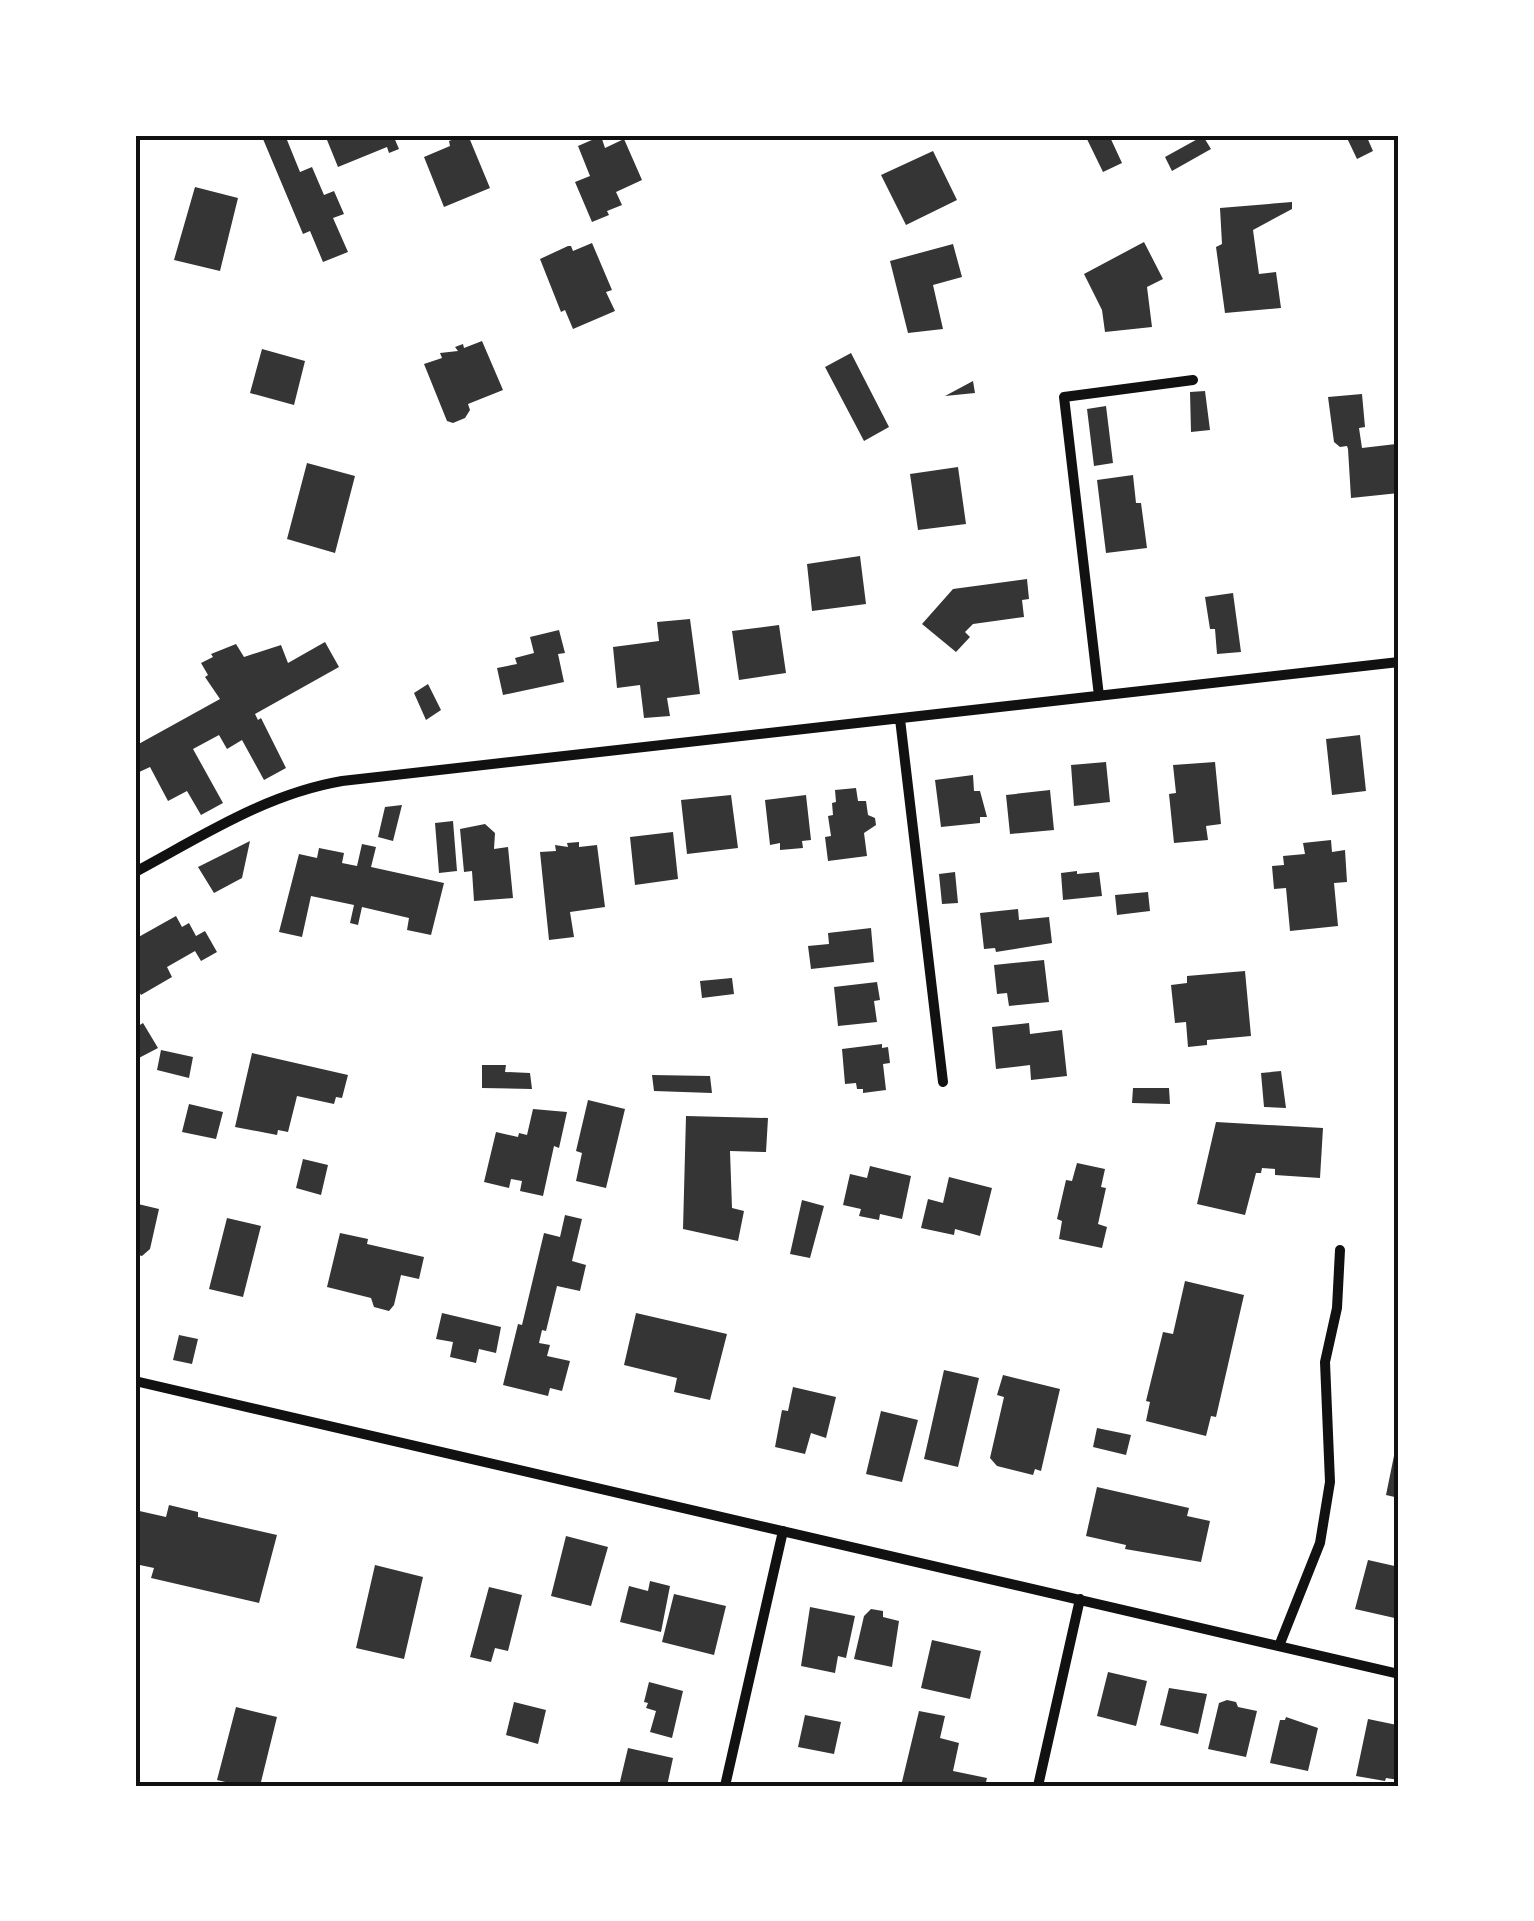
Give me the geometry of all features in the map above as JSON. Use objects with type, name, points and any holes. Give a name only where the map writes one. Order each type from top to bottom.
[{"type":"street","points":[[1099,696],[1064,397],[1193,380]]},
{"type":"street","points":[[135,872],[261,804],[303,788],[1399,662]]},
{"type":"street","points":[[900,719],[943,1082]]},
{"type":"street","points":[[1279,1646],[1320,1542],[1328,1497],[1325,1362],[1337,1308],[1340,1250]]},
{"type":"street","points":[[135,1381],[1399,1674]]},
{"type":"street","points":[[725,1786],[783,1530]]},
{"type":"street","points":[[1038,1786],[1080,1599]]},
{"type":"building","points":[[285,135],[300,172],[312,167],[324,195],[334,191],[344,214],[333,218],[348,252],[323,262],[310,231],[303,234],[263,139]]},
{"type":"building","points":[[325,135],[393,135],[399,149],[389,153],[387,147],[338,167]]},
{"type":"building","points":[[468,135],[490,188],[444,207],[424,157]]},
{"type":"building","points":[[1085,135],[1109,135],[1122,163],[1103,172]]},
{"type":"building","points":[[1366,135],[1373,151],[1357,159],[1347,138]]},
{"type":"building","points":[[601,136],[605,148],[624,139],[642,180],[616,192],[622,205],[592,222],[575,182],[590,176],[578,146]]},
{"type":"building","points":[[1203,136],[1211,149],[1172,171],[1165,157]]},
{"type":"building","points":[[933,151],[957,200],[906,225],[881,175]]},
{"type":"building","points":[[195,187],[238,198],[220,271],[174,260]]},
{"type":"building","points":[[1292,202],[1292,209],[1253,230],[1259,274],[1276,272],[1281,308],[1225,313],[1216,247],[1222,244],[1220,208]]},
{"type":"building","points":[[1144,242],[1163,279],[1147,287],[1152,327],[1105,332],[1102,310],[1084,274]]},
{"type":"building","points":[[592,243],[612,290],[606,292],[615,311],[573,329],[565,310],[561,312],[540,259],[568,246],[573,251]]},
{"type":"building","points":[[953,244],[962,277],[933,285],[943,329],[908,333],[890,261]]},
{"type":"building","points":[[482,341],[503,390],[468,404],[470,410],[465,418],[447,421],[424,364],[442,358],[440,353],[458,351],[455,347]]},
{"type":"building","points":[[262,349],[305,361],[294,405],[250,393]]},
{"type":"building","points":[[851,353],[889,427],[864,441],[825,367]]},
{"type":"building","points":[[973,381],[975,393],[945,396]]},
{"type":"building","points":[[1205,391],[1210,430],[1191,432],[1190,392]]},
{"type":"building","points":[[1362,394],[1362,448],[1396,444],[1399,493],[1351,498],[1348,449],[1334,442],[1328,397]]},
{"type":"building","points":[[1106,406],[1113,463],[1094,466],[1087,409]]},
{"type":"building","points":[[307,463],[355,476],[335,553],[287,539]]},
{"type":"building","points":[[958,467],[966,524],[918,530],[910,474]]},
{"type":"building","points":[[1133,475],[1147,548],[1106,553],[1097,480]]},
{"type":"building","points":[[860,556],[866,604],[812,611],[807,564]]},
{"type":"building","points":[[1027,579],[1029,599],[1022,600],[1024,617],[973,624],[965,632],[970,637],[956,652],[922,624],[953,589]]},
{"type":"building","points":[[1233,593],[1241,652],[1217,654],[1215,629],[1210,629],[1205,597]]},
{"type":"building","points":[[690,619],[700,694],[667,698],[670,716],[644,718],[640,685],[617,688],[613,647],[659,641],[657,622]]},
{"type":"building","points":[[779,625],[786,673],[739,680],[732,631]]},
{"type":"building","points":[[559,630],[565,653],[558,654],[564,682],[503,695],[497,668],[517,664],[515,658],[534,653],[530,637]]},
{"type":"building","points":[[325,642],[339,667],[255,714],[258,720],[261,718],[286,768],[264,780],[242,740],[227,749],[219,735],[193,749],[223,803],[201,815],[187,791],[168,801],[150,767],[135,774],[135,746],[220,699],[201,663],[213,657],[211,654],[236,644],[244,657],[281,645],[288,663]]},
{"type":"building","points":[[428,684],[441,710],[426,720],[414,693]]},
{"type":"building","points":[[1360,735],[1366,791],[1332,795],[1326,739]]},
{"type":"building","points":[[1106,762],[1110,802],[1074,806],[1071,765]]},
{"type":"building","points":[[1215,762],[1221,824],[1206,826],[1208,840],[1174,843],[1169,794],[1176,793],[1173,765]]},
{"type":"building","points":[[973,775],[974,791],[980,791],[987,817],[980,817],[980,823],[941,827],[935,780]]},
{"type":"building","points":[[856,788],[858,801],[866,801],[868,815],[875,818],[876,825],[864,833],[867,856],[828,861],[825,837],[831,836],[828,816],[833,815],[835,790]]},
{"type":"building","points":[[1050,790],[1054,830],[1010,834],[1006,795]]},
{"type":"building","points":[[731,795],[738,848],[687,854],[681,800]]},
{"type":"building","points":[[806,795],[811,840],[802,841],[803,848],[780,850],[780,843],[770,845],[765,800]]},
{"type":"building","points":[[402,805],[393,841],[378,837],[385,807]]},
{"type":"building","points":[[453,821],[457,871],[439,873],[435,823]]},
{"type":"building","points":[[485,824],[495,833],[494,849],[508,847],[513,898],[474,901],[472,871],[464,872],[460,829]]},
{"type":"building","points":[[673,832],[678,879],[635,885],[630,837]]},
{"type":"building","points":[[1331,840],[1332,852],[1345,850],[1347,882],[1334,883],[1338,926],[1290,931],[1286,888],[1274,889],[1272,866],[1284,865],[1283,856],[1305,854],[1303,843]]},
{"type":"building","points":[[250,841],[242,878],[214,893],[198,867]]},
{"type":"building","points":[[579,842],[579,847],[597,845],[605,907],[570,912],[574,937],[549,940],[540,852],[556,851],[555,845],[568,847],[567,843]]},
{"type":"building","points":[[362,844],[376,847],[371,867],[444,883],[431,935],[407,930],[409,918],[362,907],[358,925],[350,923],[354,905],[311,896],[302,937],[279,932],[299,854],[317,858],[319,848],[344,853],[342,863],[357,866]]},
{"type":"building","points":[[955,872],[958,903],[942,904],[939,874]]},
{"type":"building","points":[[1099,872],[1102,896],[1063,900],[1061,873]]},
{"type":"building","points":[[1148,892],[1150,911],[1117,915],[1115,895]]},
{"type":"building","points":[[1018,909],[1019,920],[1049,917],[1052,943],[996,952],[995,948],[984,949],[980,913]]},
{"type":"building","points":[[176,916],[182,927],[189,923],[196,936],[205,931],[217,952],[201,961],[195,951],[167,967],[172,977],[141,995],[135,984],[135,939]]},
{"type":"building","points":[[871,928],[874,962],[811,969],[808,946],[829,944],[828,933]]},
{"type":"building","points":[[1044,960],[1049,1002],[1009,1006],[1007,993],[997,994],[994,965]]},
{"type":"building","points":[[1245,971],[1251,1036],[1207,1040],[1207,1045],[1188,1047],[1186,1022],[1175,1023],[1171,985],[1187,983],[1187,976]]},
{"type":"building","points":[[732,978],[734,994],[702,998],[700,981]]},
{"type":"building","points":[[877,982],[877,1022],[838,1026],[834,987]]},
{"type":"building","points":[[143,1023],[158,1048],[135,1060],[135,1028]]},
{"type":"building","points":[[1029,1023],[1030,1034],[1062,1030],[1067,1076],[1031,1080],[1030,1065],[996,1069],[992,1027]]},
{"type":"building","points":[[882,1044],[882,1048],[888,1047],[890,1063],[883,1064],[886,1090],[863,1093],[856,1083],[845,1084],[842,1049]]},
{"type":"building","points":[[161,1050],[193,1057],[189,1078],[157,1070]]},
{"type":"building","points":[[252,1053],[348,1075],[342,1098],[336,1097],[334,1104],[297,1096],[288,1132],[278,1130],[277,1135],[235,1127]]},
{"type":"building","points":[[482,1065],[506,1065],[505,1072],[530,1073],[532,1089],[482,1088]]},
{"type":"building","points":[[1281,1071],[1286,1108],[1264,1107],[1261,1073]]},
{"type":"building","points":[[652,1075],[710,1076],[712,1093],[654,1091]]},
{"type":"building","points":[[1133,1088],[1169,1088],[1170,1104],[1132,1103]]},
{"type":"building","points":[[588,1100],[625,1109],[606,1188],[576,1181],[582,1153],[576,1151]]},
{"type":"building","points":[[189,1104],[223,1112],[216,1139],[182,1132]]},
{"type":"building","points":[[533,1109],[567,1112],[559,1148],[554,1146],[543,1196],[520,1191],[522,1181],[511,1179],[509,1188],[484,1182],[496,1132],[527,1135]]},
{"type":"building","points":[[686,1116],[768,1118],[766,1152],[730,1151],[732,1208],[744,1211],[738,1241],[683,1229]]},
{"type":"building","points":[[1216,1122],[1323,1128],[1320,1178],[1275,1175],[1275,1169],[1262,1168],[1261,1173],[1256,1173],[1245,1215],[1197,1204]]},
{"type":"building","points":[[303,1159],[328,1165],[321,1195],[296,1188]]},
{"type":"building","points":[[1077,1163],[1105,1169],[1101,1187],[1106,1188],[1098,1224],[1107,1227],[1102,1248],[1059,1239],[1062,1221],[1057,1219],[1066,1180],[1072,1181]]},
{"type":"building","points":[[870,1166],[911,1176],[902,1219],[880,1214],[879,1220],[859,1216],[861,1209],[843,1205],[850,1174],[867,1178]]},
{"type":"building","points":[[949,1177],[992,1188],[980,1236],[955,1229],[954,1235],[921,1228],[928,1199],[943,1203]]},
{"type":"building","points":[[135,1199],[138,1204],[159,1209],[150,1249],[142,1256],[135,1254]]},
{"type":"building","points":[[802,1200],[824,1206],[810,1258],[790,1254]]},
{"type":"building","points":[[565,1215],[582,1219],[572,1261],[586,1265],[580,1291],[557,1286],[546,1331],[542,1330],[539,1343],[550,1345],[547,1356],[570,1361],[562,1391],[550,1388],[548,1396],[503,1385],[544,1233],[560,1237]]},
{"type":"building","points":[[227,1218],[261,1226],[243,1297],[209,1289]]},
{"type":"building","points":[[340,1233],[368,1239],[367,1244],[424,1257],[419,1279],[401,1275],[389,1311],[374,1307],[371,1298],[327,1287]]},
{"type":"building","points":[[1185,1281],[1244,1295],[1216,1417],[1211,1416],[1206,1436],[1146,1421],[1150,1402],[1146,1401],[1163,1332],[1173,1334]]},
{"type":"building","points":[[442,1313],[501,1327],[496,1353],[479,1349],[476,1363],[450,1357],[453,1342],[436,1339]]},
{"type":"building","points":[[636,1313],[727,1334],[710,1400],[674,1392],[677,1378],[624,1365]]},
{"type":"building","points":[[179,1335],[198,1339],[192,1364],[173,1360]]},
{"type":"building","points":[[944,1370],[979,1378],[958,1467],[924,1459]]},
{"type":"building","points":[[1003,1375],[1060,1389],[1041,1471],[1035,1469],[1033,1475],[997,1466],[990,1458],[1004,1397],[997,1395]]},
{"type":"building","points":[[793,1387],[836,1397],[826,1438],[811,1433],[805,1454],[775,1447],[782,1410],[788,1411]]},
{"type":"building","points":[[881,1411],[918,1420],[902,1482],[866,1474]]},
{"type":"building","points":[[1097,1428],[1131,1435],[1126,1455],[1093,1447]]},
{"type":"building","points":[[1399,1441],[1399,1498],[1386,1495]]},
{"type":"building","points":[[1097,1487],[1189,1508],[1187,1516],[1210,1521],[1201,1562],[1125,1549],[1126,1545],[1086,1536]]},
{"type":"building","points":[[169,1505],[198,1512],[198,1517],[277,1535],[259,1603],[151,1578],[154,1568],[135,1564],[135,1510],[166,1517]]},
{"type":"building","points":[[566,1536],[608,1547],[591,1606],[551,1596]]},
{"type":"building","points":[[1368,1560],[1399,1567],[1399,1619],[1355,1609]]},
{"type":"building","points":[[375,1565],[423,1577],[404,1659],[356,1648]]},
{"type":"building","points":[[650,1581],[670,1586],[661,1632],[620,1622],[629,1586],[648,1591]]},
{"type":"building","points":[[489,1587],[522,1595],[508,1651],[495,1648],[491,1662],[470,1657]]},
{"type":"building","points":[[674,1594],[726,1606],[714,1655],[662,1642]]},
{"type":"building","points":[[810,1607],[855,1616],[846,1658],[838,1656],[835,1673],[801,1666]]},
{"type":"building","points":[[871,1609],[899,1621],[892,1667],[854,1659],[864,1616]]},
{"type":"building","points":[[932,1640],[981,1651],[970,1699],[921,1688]]},
{"type":"building","points":[[1108,1672],[1147,1681],[1136,1726],[1097,1716]]},
{"type":"building","points":[[649,1682],[683,1691],[672,1738],[650,1732],[656,1711],[646,1708],[648,1703],[644,1702]]},
{"type":"building","points":[[1169,1688],[1207,1694],[1198,1734],[1160,1725]]},
{"type":"building","points":[[1227,1700],[1257,1711],[1246,1757],[1208,1749],[1219,1703]]},
{"type":"building","points":[[514,1702],[546,1710],[538,1744],[506,1735]]},
{"type":"building","points":[[236,1707],[277,1717],[260,1786],[217,1780]]},
{"type":"building","points":[[919,1711],[945,1716],[940,1738],[959,1743],[953,1771],[987,1778],[985,1786],[901,1786]]},
{"type":"building","points":[[805,1715],[841,1722],[834,1754],[798,1747]]},
{"type":"building","points":[[1286,1717],[1318,1728],[1308,1771],[1270,1763],[1280,1720]]},
{"type":"building","points":[[1368,1719],[1397,1725],[1399,1780],[1356,1776]]},
{"type":"building","points":[[628,1748],[673,1758],[667,1786],[619,1786]]}]
